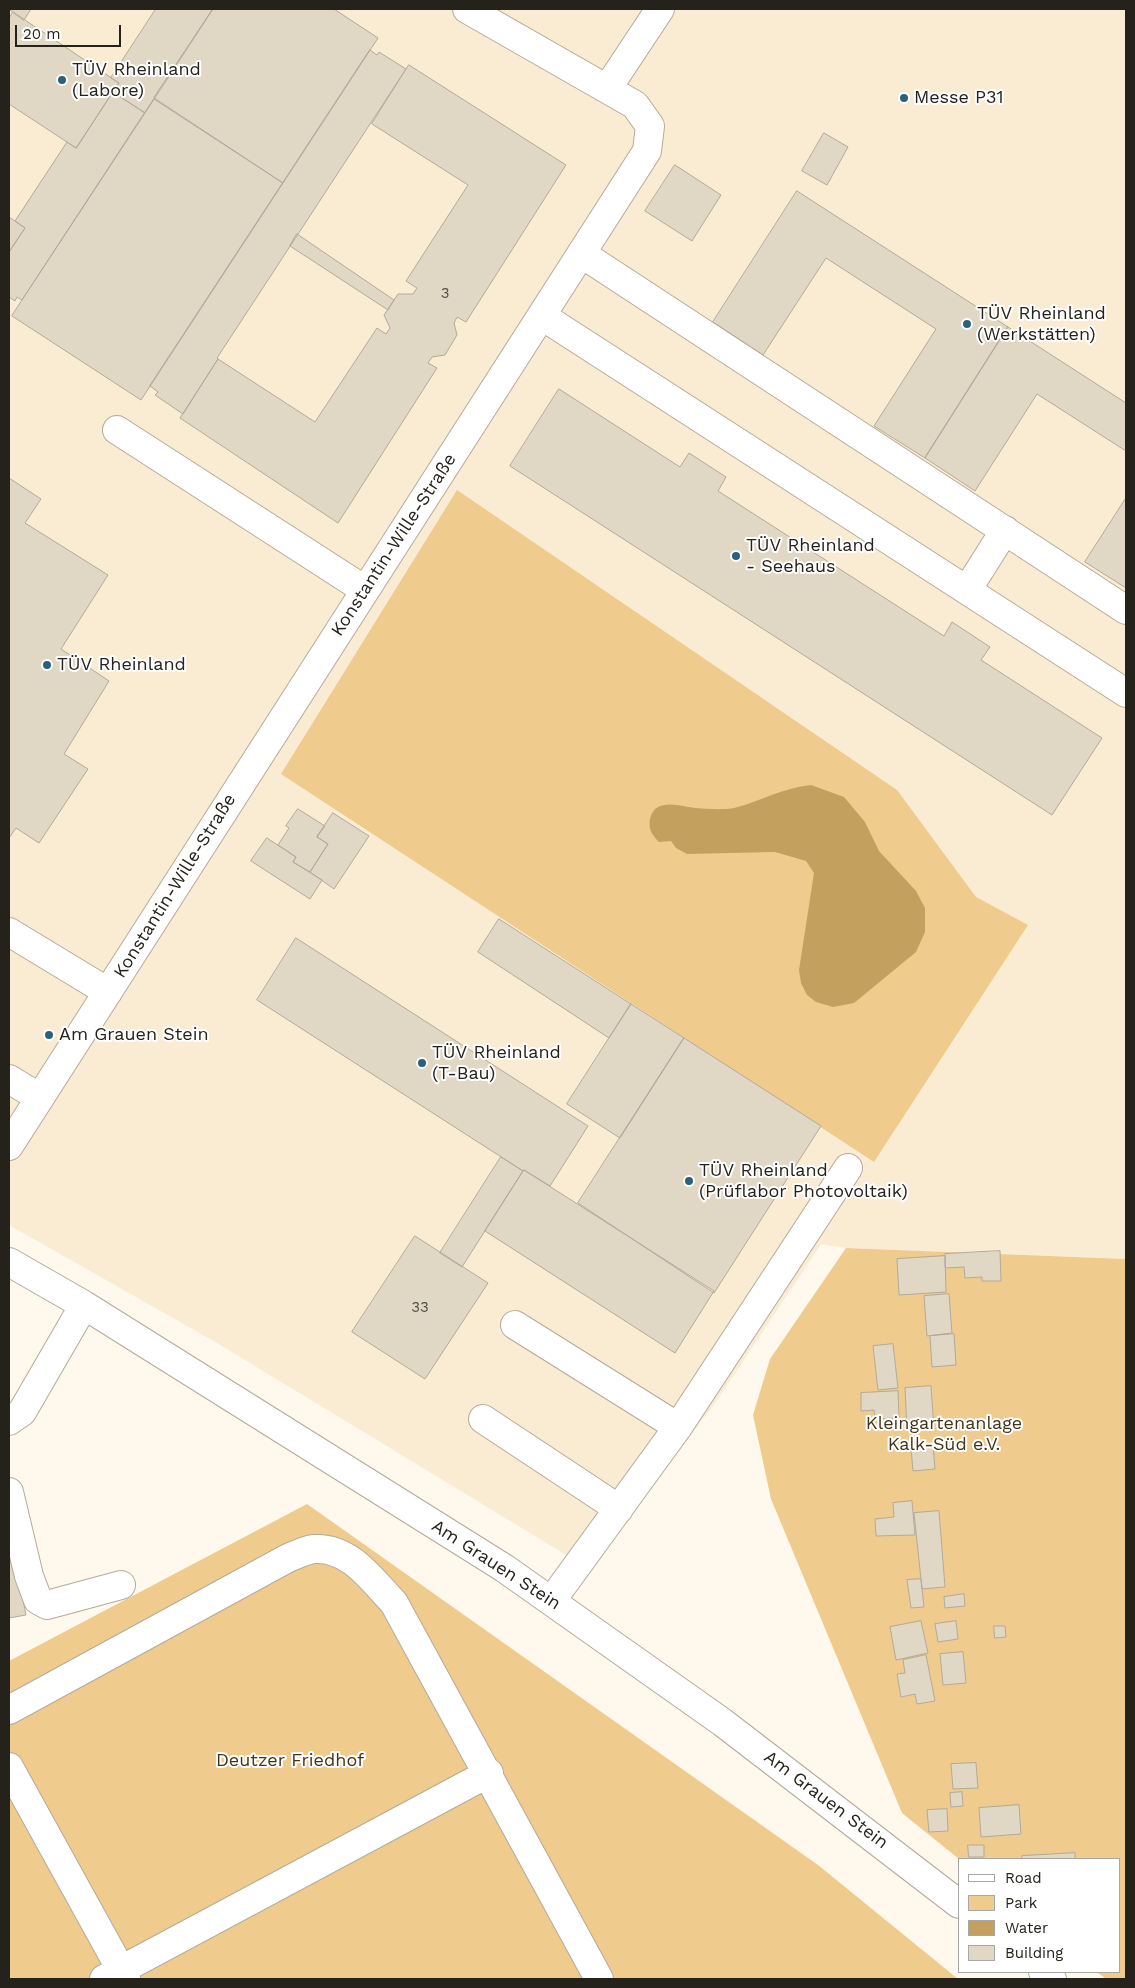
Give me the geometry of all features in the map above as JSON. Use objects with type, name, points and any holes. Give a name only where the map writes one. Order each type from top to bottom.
[{"type":"street","name":"Konstantin-Wille-Straße","points":[[9,1146],[648,151],[650,126],[635,105],[467,9]]},
{"type":"street","points":[[607,88],[660,9]]},
{"type":"street","points":[[582,254],[1126,610]]},
{"type":"street","points":[[542,316],[1126,693]]},
{"type":"street","points":[[117,430],[365,590]]},
{"type":"street","points":[[967,590],[1005,530]]},
{"type":"street","points":[[9,932],[108,992]]},
{"type":"street","points":[[9,1079],[40,1098]]},
{"type":"street","points":[[552,1600],[678,1427],[848,1168]]},
{"type":"street","name":"Am Grauen Stein","points":[[9,1262],[84,1305],[552,1600],[722,1722],[958,1903]]},
{"type":"street","points":[[9,1421],[22,1412],[84,1305]]},
{"type":"street","points":[[515,1325],[678,1427]]},
{"type":"street","points":[[484,1419],[619,1509]]},
{"type":"street","points":[[9,1492],[29,1576],[38,1600],[47,1604],[121,1585]]},
{"type":"street","points":[[9,1710],[288,1558],[312,1549],[335,1550],[354,1561],[394,1602],[489,1773],[599,1979]]},
{"type":"street","points":[[9,1767],[117,1976],[489,1773]]},
{"type":"shaded area","name":"TÜV Rheinland","points":[[9,9],[1126,9],[1126,1259],[846,1248],[821,1244],[714,1405],[586,1567],[217,1343],[9,1225]]},
{"type":"green space","points":[[457,490],[897,790],[976,897],[1028,925],[874,1162],[281,774]]},
{"type":"green space","name":"Kleingartenanlage Kalk-Süd e.V.","points":[[846,1248],[1126,1259],[1126,1979],[1106,1979],[1098,1973],[1120,1973],[1120,1858],[958,1858],[902,1813],[771,1499],[753,1415],[770,1359]]},
{"type":"green space","name":"Deutzer Friedhof","points":[[307,1504],[818,1865],[958,1979],[9,1979],[9,1661]]},
{"type":"water","points":[[811,785],[844,797],[865,822],[879,851],[916,891],[925,908],[925,932],[916,952],[854,1003],[833,1007],[816,1002],[807,995],[801,983],[799,970],[814,873],[806,861],[775,852],[687,854],[676,848],[671,841],[659,842],[650,829],[650,819],[653,812],[657,807],[663,805],[730,809],[791,789]]},
{"type":"building","points":[[9,9],[31,9],[24,20]]},
{"type":"building","name":"TÜV Rheinland (Labore)","points":[[156,9],[213,9],[145,113],[113,92],[119,83],[111,78]]},
{"type":"building","points":[[213,9],[334,9],[378,38],[283,183],[154,98]]},
{"type":"building","name":"TÜV Rheinland (Labore)","points":[[13,12],[119,83],[76,148],[9,104],[9,19]]},
{"type":"building","points":[[370,50],[377,55],[379,52],[406,69],[217,358],[183,414],[155,395],[158,392],[150,386]]},
{"type":"building","points":[[409,65],[566,165],[466,322],[457,317],[454,323],[457,335],[445,355],[432,357],[428,363],[437,368],[338,523],[180,418],[218,359],[315,422],[377,328],[386,334],[390,328],[384,315],[398,294],[413,294],[417,288],[406,281],[468,185],[372,124]]},
{"type":"building","points":[[113,92],[145,113],[22,300],[17,297],[15,301],[9,297],[9,252],[25,228],[15,221],[67,142],[76,148]]},
{"type":"building","points":[[154,99],[283,183],[141,400],[12,316]]},
{"type":"building","points":[[824,133],[848,147],[827,185],[802,171]]},
{"type":"building","points":[[675,165],[721,195],[692,241],[645,211]]},
{"type":"building","name":"TÜV Rheinland (Werkstätten)","points":[[797,191],[1008,327],[925,458],[874,426],[936,329],[826,258],[763,355],[713,322]]},
{"type":"building","points":[[9,217],[25,228],[9,252]]},
{"type":"building","points":[[297,234],[394,300],[388,310],[290,246]]},
{"type":"building","name":"TÜV Rheinland (Werkstätten)","points":[[1008,327],[1126,403],[1126,451],[1037,394],[975,491],[925,458]]},
{"type":"building","name":"TÜV Rheinland - Seehaus","points":[[559,389],[680,467],[689,453],[726,477],[718,491],[944,636],[952,622],[990,647],[981,660],[1102,738],[1052,815],[510,466]]},
{"type":"building","name":"TÜV Rheinland","points":[[9,478],[41,499],[25,523],[108,575],[61,649],[109,681],[64,754],[88,769],[39,843],[16,828],[9,838]]},
{"type":"building","points":[[1126,498],[1126,588],[1085,562]]},
{"type":"building","points":[[298,809],[325,826],[317,837],[328,844],[310,872],[293,862],[296,857],[278,845],[289,828],[286,826]]},
{"type":"building","points":[[333,813],[369,836],[334,889],[310,872],[328,844],[317,837]]},
{"type":"building","points":[[267,838],[296,857],[293,862],[322,880],[310,899],[251,861]]},
{"type":"building","points":[[499,919],[631,1004],[609,1038],[478,952]]},
{"type":"building","name":"TÜV Rheinland (T-Bau)","points":[[296,938],[588,1126],[550,1186],[523,1171],[257,1000]]},
{"type":"building","points":[[631,1004],[684,1038],[620,1138],[567,1104]]},
{"type":"building","name":"TÜV Rheinland (Prüflabor Photovoltaik)","points":[[684,1038],[821,1126],[714,1293],[578,1203]]},
{"type":"building","points":[[501,1157],[523,1171],[462,1267],[440,1253]]},
{"type":"building","points":[[524,1170],[714,1291],[675,1353],[485,1231]]},
{"type":"building","points":[[415,1236],[488,1283],[425,1379],[352,1332]]},
{"type":"building","points":[[1000,1251],[1001,1281],[982,1281],[982,1277],[965,1278],[964,1267],[945,1268],[945,1254]]},
{"type":"building","points":[[945,1256],[946,1292],[899,1295],[897,1259]]},
{"type":"building","points":[[949,1294],[952,1333],[927,1336],[924,1296]]},
{"type":"building","points":[[954,1334],[956,1365],[932,1367],[930,1336]]},
{"type":"building","points":[[893,1344],[898,1388],[878,1390],[873,1346]]},
{"type":"building","points":[[931,1386],[934,1429],[907,1430],[905,1388]]},
{"type":"building","points":[[898,1391],[899,1418],[875,1419],[874,1410],[861,1411],[861,1393]]},
{"type":"building","points":[[933,1446],[935,1469],[913,1471],[911,1448]]},
{"type":"building","points":[[912,1501],[915,1535],[876,1536],[875,1519],[894,1517],[893,1503]]},
{"type":"building","points":[[939,1511],[945,1587],[922,1589],[914,1513]]},
{"type":"building","points":[[15,1561],[26,1615],[9,1618],[9,1563]]},
{"type":"building","points":[[921,1579],[924,1607],[911,1608],[907,1580]]},
{"type":"building","points":[[964,1594],[965,1606],[945,1608],[944,1597]]},
{"type":"building","points":[[921,1621],[928,1653],[896,1660],[890,1627]]},
{"type":"building","points":[[956,1621],[958,1639],[938,1642],[935,1624]]},
{"type":"building","points":[[994,1626],[1005,1626],[1006,1637],[995,1638]]},
{"type":"building","points":[[963,1652],[966,1683],[943,1685],[940,1654]]},
{"type":"building","points":[[926,1655],[935,1701],[917,1704],[915,1694],[901,1697],[897,1674],[905,1673],[903,1660]]},
{"type":"building","points":[[976,1763],[978,1788],[953,1789],[951,1764]]},
{"type":"building","points":[[962,1792],[963,1806],[951,1807],[950,1793]]},
{"type":"building","points":[[1019,1805],[1021,1834],[981,1837],[979,1808]]},
{"type":"building","points":[[947,1809],[948,1831],[929,1832],[927,1810]]},
{"type":"building","points":[[968,1845],[984,1845],[984,1857],[969,1857]]},
{"type":"building","points":[[1075,1853],[1075,1858],[1022,1858],[1022,1856]]},
{"type":"place","name":"TÜV Rheinland (Labore)","points":[[62,80]]},
{"type":"place","name":"Messe P31","points":[[904,98]]},
{"type":"place","name":"TÜV Rheinland (Werkstätten)","points":[[967,324]]},
{"type":"place","name":"TÜV Rheinland - Seehaus","points":[[736,556]]},
{"type":"place","name":"TÜV Rheinland","points":[[47,665]]},
{"type":"place","name":"Am Grauen Stein","points":[[49,1035]]},
{"type":"place","name":"TÜV Rheinland (T-Bau)","points":[[422,1063]]},
{"type":"place","name":"TÜV Rheinland (Prüflabor Photovoltaik)","points":[[689,1181]]}]
